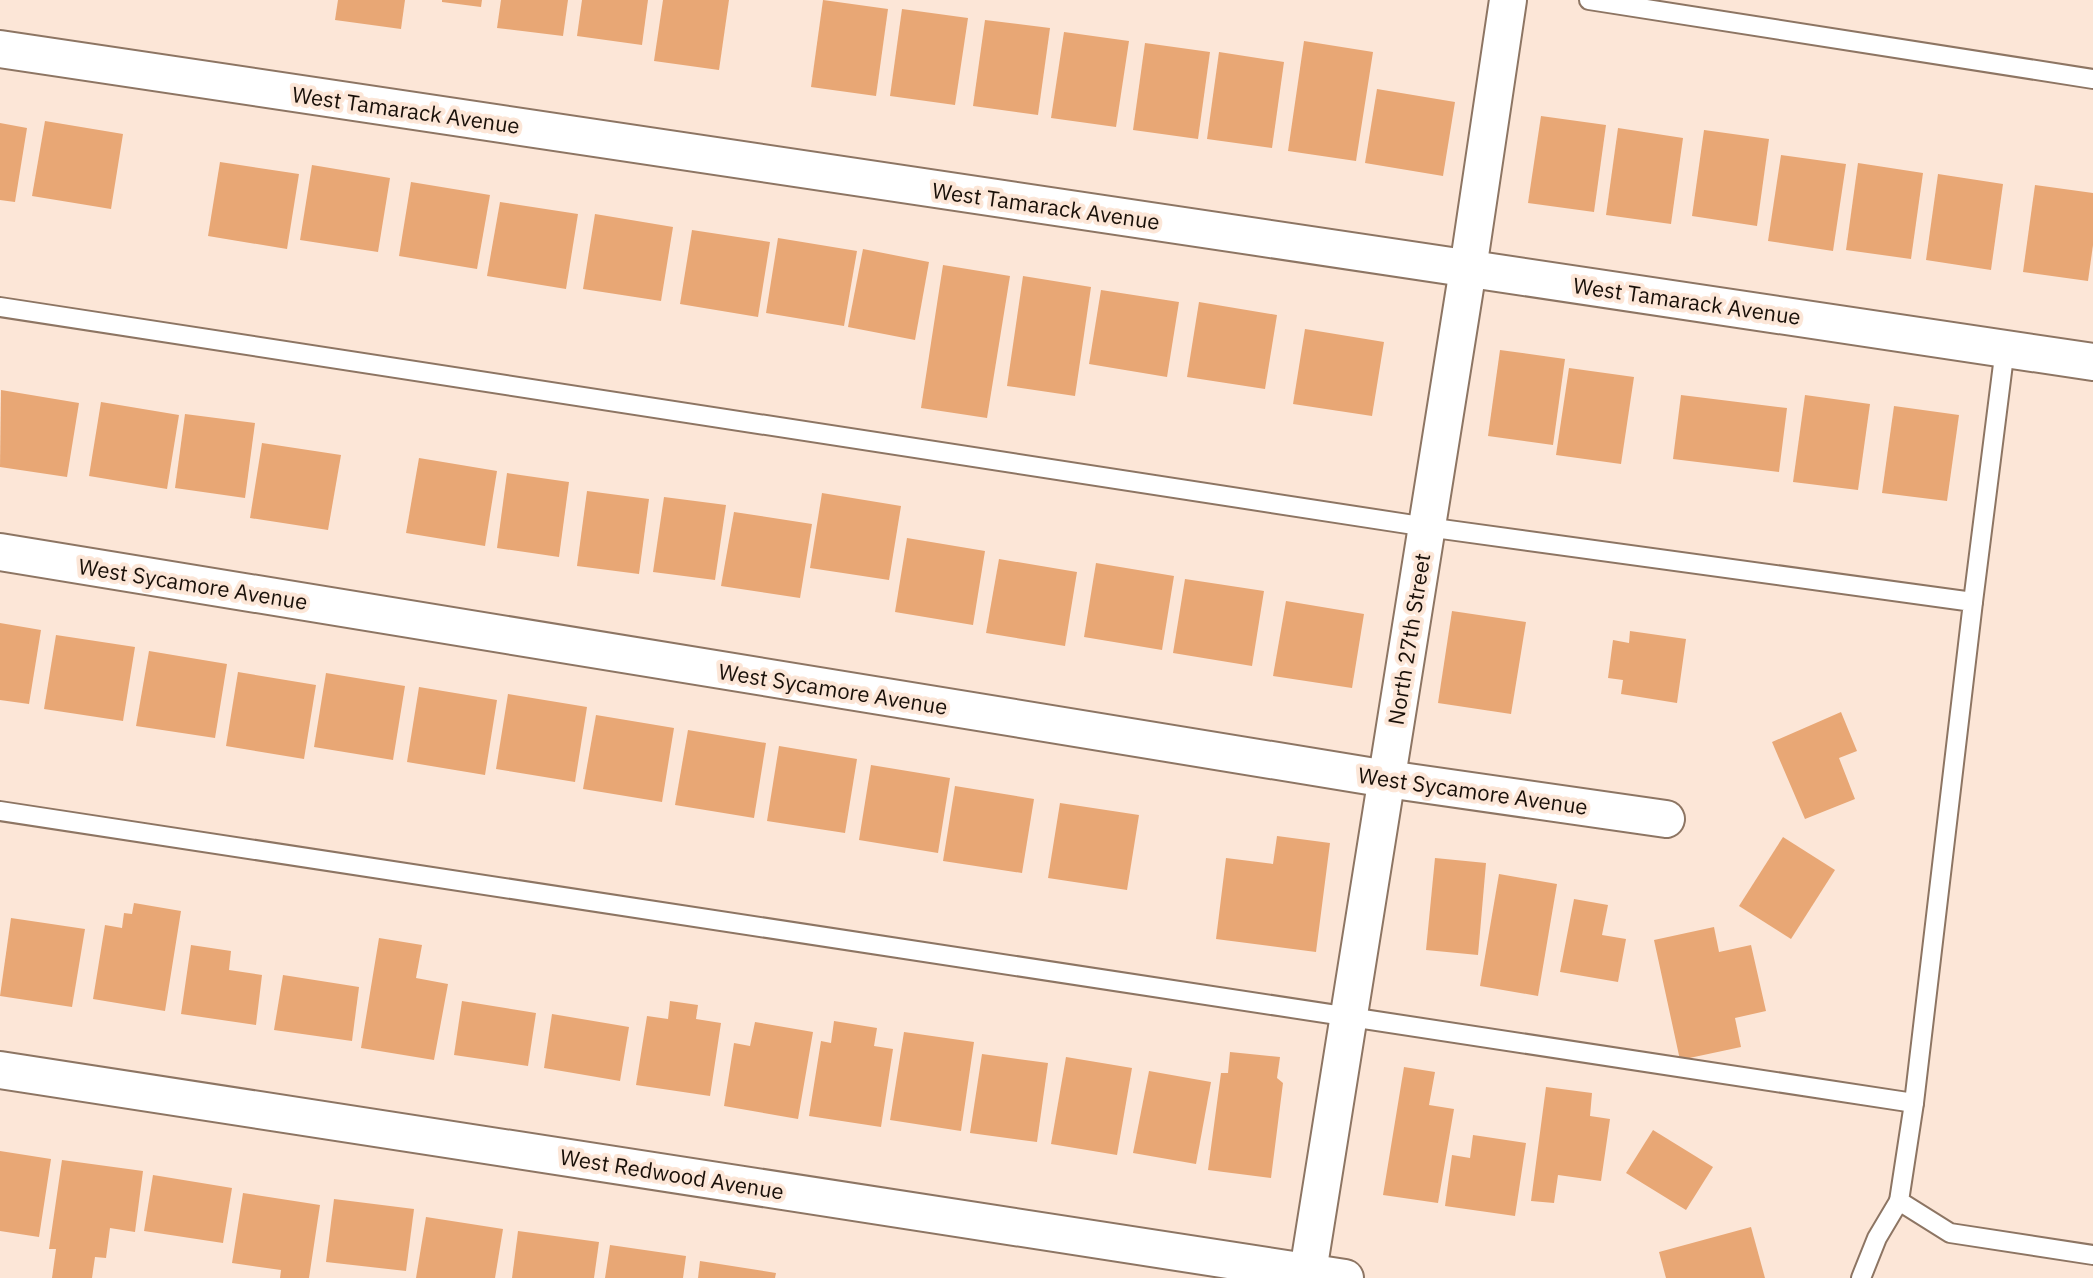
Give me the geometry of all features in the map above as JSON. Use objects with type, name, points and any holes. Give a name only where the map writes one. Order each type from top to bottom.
[{"type":"street","name":"North 27th Street","points":[[1307,1275],[1508,0]]},
{"type":"street","name":"West Tamarack Avenue","points":[[0,49],[2093,362]]},
{"type":"street","name":"West Sycamore Avenue","points":[[0,552],[1387,779],[1666,819]]},
{"type":"street","name":"West Redwood Avenue","points":[[0,1070],[1307,1275],[1345,1278]]},
{"type":"lane","points":[[1589,0],[2093,79]]},
{"type":"lane","points":[[0,307],[1427,527],[1973,602]]},
{"type":"lane","points":[[1861,1278],[1877,1238],[1899,1201],[1914,1103],[2005,348]]},
{"type":"lane","points":[[0,811],[1914,1103]]},
{"type":"lane","points":[[1899,1201],[1950,1233],[2093,1255]]},
{"type":"building","points":[[338,0],[405,0],[401,29],[335,20]]},
{"type":"building","points":[[442,0],[482,0],[481,7]]},
{"type":"building","points":[[501,0],[568,0],[563,36],[497,28]]},
{"type":"building","points":[[582,0],[648,0],[642,45],[577,36]]},
{"type":"building","points":[[663,0],[729,0],[719,70],[654,61]]},
{"type":"building","points":[[823,0],[888,9],[876,96],[811,87]]},
{"type":"building","points":[[902,9],[968,18],[955,105],[890,96]]},
{"type":"building","points":[[985,20],[1050,28],[1038,115],[973,106]]},
{"type":"building","points":[[1064,32],[1129,41],[1116,127],[1051,118]]},
{"type":"building","points":[[1304,41],[1373,52],[1356,161],[1288,151]]},
{"type":"building","points":[[1145,43],[1210,52],[1198,139],[1133,130]]},
{"type":"building","points":[[1219,52],[1284,62],[1272,148],[1207,139]]},
{"type":"building","points":[[1377,89],[1455,102],[1443,176],[1365,163]]},
{"type":"building","points":[[1541,116],[1606,125],[1594,212],[1528,203]]},
{"type":"building","points":[[45,121],[123,134],[111,209],[32,196]]},
{"type":"building","points":[[0,123],[27,128],[15,202],[0,200]]},
{"type":"building","points":[[1618,128],[1683,138],[1671,224],[1606,215]]},
{"type":"building","points":[[1704,130],[1769,139],[1757,226],[1692,216]]},
{"type":"building","points":[[1781,155],[1846,164],[1833,251],[1768,241]]},
{"type":"building","points":[[220,162],[299,174],[287,249],[208,236]]},
{"type":"building","points":[[1858,163],[1923,173],[1911,259],[1846,250]]},
{"type":"building","points":[[312,165],[390,178],[378,252],[300,240]]},
{"type":"building","points":[[1938,174],[2003,184],[1991,270],[1926,260]]},
{"type":"building","points":[[411,182],[490,195],[477,269],[399,256]]},
{"type":"building","points":[[2035,185],[2093,193],[2093,245],[2088,281],[2023,272]]},
{"type":"building","points":[[500,202],[578,214],[566,289],[487,276]]},
{"type":"building","points":[[595,214],[673,227],[661,301],[583,289]]},
{"type":"building","points":[[692,230],[770,242],[758,317],[680,304]]},
{"type":"building","points":[[778,238],[857,251],[844,326],[766,313]]},
{"type":"building","points":[[863,249],[929,262],[915,340],[848,327]]},
{"type":"building","points":[[943,265],[1010,276],[987,418],[921,408]]},
{"type":"building","points":[[1023,276],[1091,287],[1075,396],[1007,386]]},
{"type":"building","points":[[1101,290],[1179,302],[1167,377],[1089,364]]},
{"type":"building","points":[[1199,302],[1277,315],[1265,389],[1187,377]]},
{"type":"building","points":[[1305,329],[1384,342],[1372,416],[1293,404]]},
{"type":"building","points":[[1500,350],[1565,359],[1553,445],[1488,436]]},
{"type":"building","points":[[1569,368],[1634,377],[1621,464],[1556,455]]},
{"type":"building","points":[[1,390],[79,403],[67,477],[0,467]]},
{"type":"building","points":[[1681,395],[1787,408],[1779,472],[1673,459]]},
{"type":"building","points":[[1805,395],[1870,404],[1858,490],[1793,482]]},
{"type":"building","points":[[101,402],[179,415],[167,489],[89,476]]},
{"type":"building","points":[[1894,406],[1959,415],[1947,501],[1882,493]]},
{"type":"building","points":[[185,414],[255,423],[245,498],[175,488]]},
{"type":"building","points":[[262,443],[341,455],[328,530],[250,518]]},
{"type":"building","points":[[419,458],[497,471],[485,546],[406,533]]},
{"type":"building","points":[[507,473],[569,482],[559,557],[497,548]]},
{"type":"building","points":[[587,491],[649,499],[639,574],[577,566]]},
{"type":"building","points":[[822,493],[901,506],[889,580],[810,568]]},
{"type":"building","points":[[664,497],[726,505],[715,580],[653,572]]},
{"type":"building","points":[[734,512],[812,524],[800,598],[721,586]]},
{"type":"building","points":[[907,538],[985,551],[973,625],[895,612]]},
{"type":"building","points":[[999,559],[1077,572],[1065,646],[986,633]]},
{"type":"building","points":[[1096,563],[1174,576],[1162,650],[1084,637]]},
{"type":"building","points":[[1185,579],[1264,591],[1252,666],[1173,653]]},
{"type":"building","points":[[1286,601],[1364,614],[1352,688],[1273,676]]},
{"type":"building","points":[[1452,611],[1526,622],[1511,714],[1438,703]]},
{"type":"building","points":[[0,623],[41,630],[29,704],[0,700]]},
{"type":"building","points":[[1630,631],[1686,639],[1677,703],[1621,694],[1623,680],[1608,678],[1613,640],[1629,643]]},
{"type":"building","points":[[56,635],[135,647],[123,721],[44,709]]},
{"type":"building","points":[[149,651],[227,664],[215,738],[136,726]]},
{"type":"building","points":[[238,672],[316,685],[304,759],[226,746]]},
{"type":"building","points":[[326,673],[405,686],[393,760],[314,747]]},
{"type":"building","points":[[419,687],[497,700],[485,775],[407,762]]},
{"type":"building","points":[[508,694],[587,707],[575,782],[496,769]]},
{"type":"building","points":[[1841,712],[1857,751],[1839,758],[1855,799],[1805,819],[1772,742]]},
{"type":"building","points":[[596,715],[674,728],[662,802],[583,789]]},
{"type":"building","points":[[688,730],[766,743],[754,818],[675,805]]},
{"type":"building","points":[[779,746],[857,759],[845,833],[767,821]]},
{"type":"building","points":[[871,765],[950,778],[938,853],[859,840]]},
{"type":"building","points":[[955,786],[1034,799],[1022,873],[943,861]]},
{"type":"building","points":[[1060,803],[1139,815],[1127,890],[1048,878]]},
{"type":"building","points":[[1277,836],[1330,843],[1316,952],[1216,939],[1226,858],[1273,864]]},
{"type":"building","points":[[1783,837],[1835,870],[1791,939],[1739,906]]},
{"type":"building","points":[[1435,858],[1486,863],[1478,955],[1426,950]]},
{"type":"building","points":[[1499,874],[1557,884],[1538,996],[1480,986]]},
{"type":"building","points":[[1574,899],[1608,905],[1602,935],[1626,939],[1618,982],[1560,972]]},
{"type":"building","points":[[134,903],[181,911],[165,1011],[93,999],[105,925],[122,928],[124,913],[132,914]]},
{"type":"building","points":[[11,918],[85,929],[72,1007],[0,996]]},
{"type":"building","points":[[1714,927],[1719,952],[1751,945],[1766,1011],[1735,1018],[1741,1047],[1680,1060],[1654,940]]},
{"type":"building","points":[[379,938],[422,945],[416,978],[448,984],[434,1060],[361,1048]]},
{"type":"building","points":[[191,945],[231,951],[229,970],[262,975],[256,1025],[181,1014]]},
{"type":"building","points":[[283,975],[359,987],[352,1041],[274,1030]]},
{"type":"building","points":[[462,1001],[536,1013],[528,1066],[454,1055]]},
{"type":"building","points":[[670,1001],[698,1005],[696,1019],[721,1023],[710,1096],[636,1085],[647,1016],[668,1019]]},
{"type":"building","points":[[552,1014],[629,1027],[620,1081],[544,1068]]},
{"type":"building","points":[[834,1021],[877,1028],[874,1046],[893,1049],[881,1127],[809,1116],[821,1041],[831,1043]]},
{"type":"building","points":[[755,1022],[813,1032],[798,1119],[724,1106],[734,1043],[750,1046]]},
{"type":"building","points":[[904,1032],[974,1042],[961,1131],[890,1120]]},
{"type":"building","points":[[1230,1052],[1280,1057],[1277,1078],[1283,1083],[1271,1178],[1208,1170],[1221,1073],[1228,1073]]},
{"type":"building","points":[[982,1054],[1048,1063],[1037,1142],[970,1133]]},
{"type":"building","points":[[1066,1057],[1132,1068],[1117,1155],[1051,1144]]},
{"type":"building","points":[[1404,1067],[1435,1072],[1429,1105],[1454,1109],[1438,1203],[1383,1195]]},
{"type":"building","points":[[1149,1071],[1211,1082],[1196,1164],[1133,1153]]},
{"type":"building","points":[[1546,1087],[1592,1093],[1590,1116],[1610,1119],[1601,1181],[1558,1175],[1554,1203],[1531,1201]]},
{"type":"building","points":[[1653,1130],[1713,1167],[1686,1210],[1626,1173]]},
{"type":"building","points":[[1473,1135],[1526,1143],[1515,1216],[1445,1206],[1452,1155],[1470,1158]]},
{"type":"building","points":[[0,1151],[51,1159],[39,1237],[0,1231]]},
{"type":"building","points":[[62,1160],[143,1171],[135,1232],[110,1228],[106,1258],[95,1257],[92,1278],[52,1278],[56,1249],[49,1249]]},
{"type":"building","points":[[153,1175],[232,1188],[223,1243],[144,1231]]},
{"type":"building","points":[[243,1193],[320,1205],[309,1278],[280,1278],[281,1270],[232,1263]]},
{"type":"building","points":[[334,1199],[414,1209],[406,1271],[326,1262]]},
{"type":"building","points":[[426,1217],[503,1229],[495,1278],[416,1278]]},
{"type":"building","points":[[1751,1227],[1765,1278],[1666,1278],[1659,1252]]},
{"type":"building","points":[[518,1231],[599,1242],[594,1278],[512,1278]]},
{"type":"building","points":[[610,1245],[686,1256],[683,1278],[605,1278]]},
{"type":"building","points":[[700,1261],[776,1273],[775,1278],[698,1278]]}]
